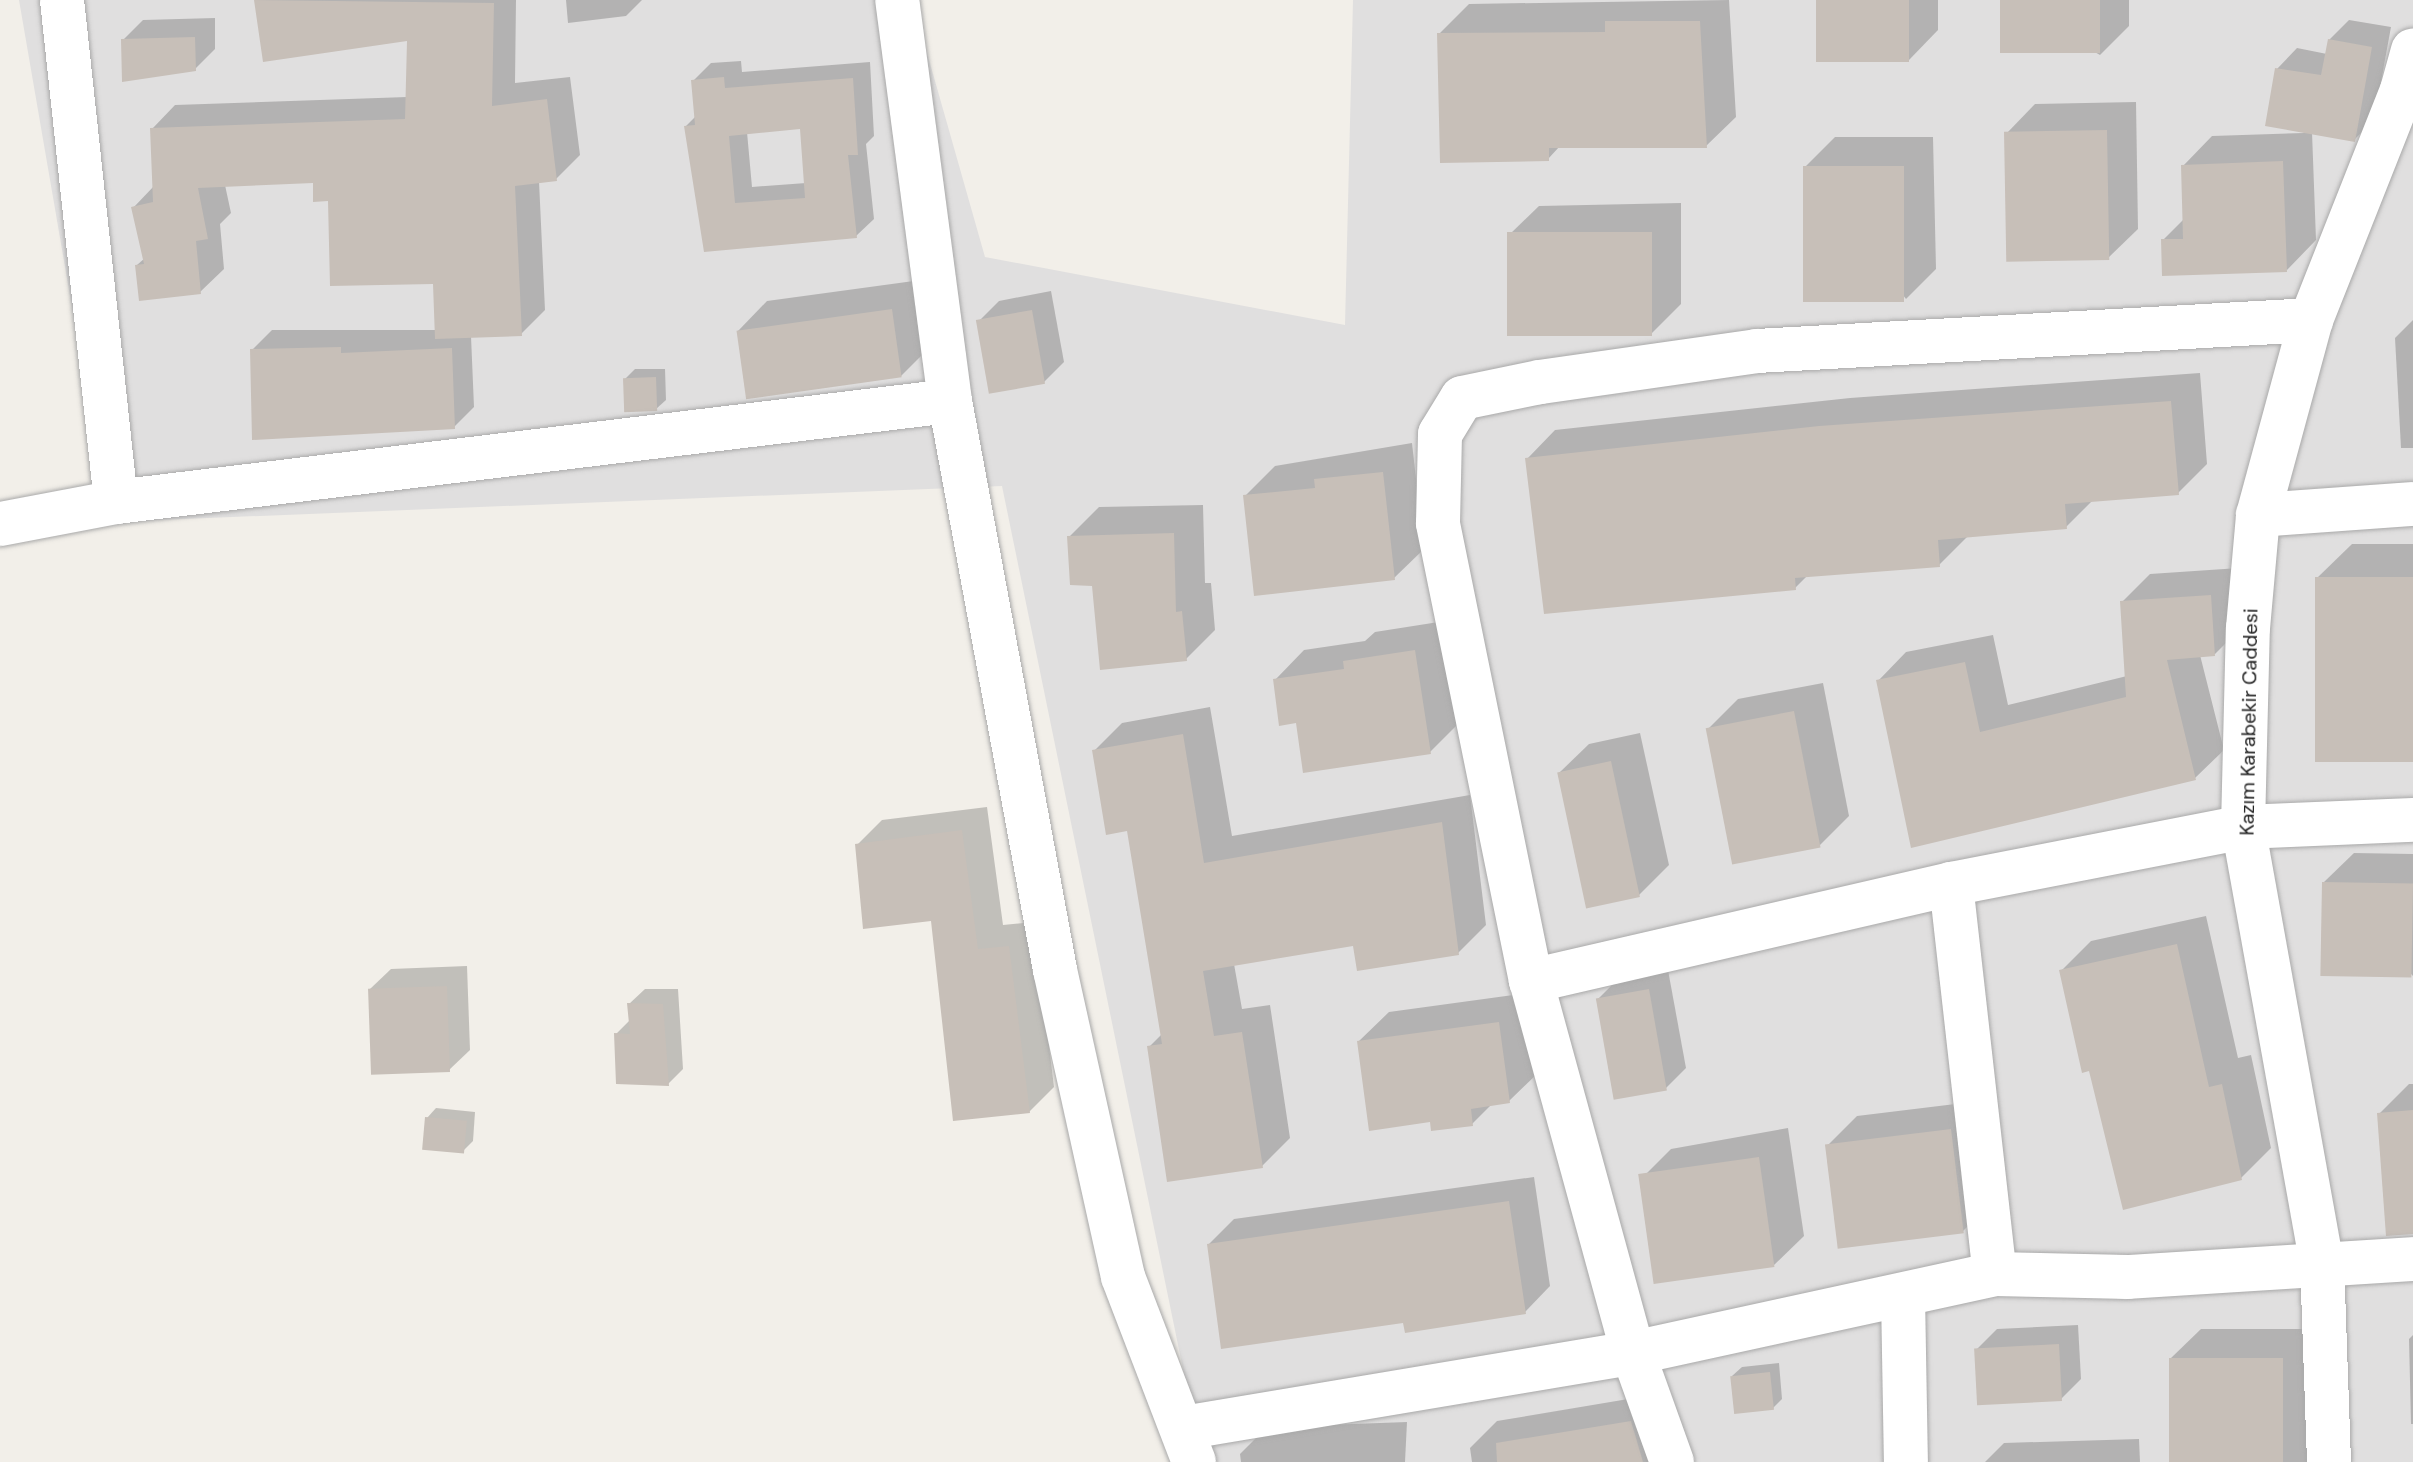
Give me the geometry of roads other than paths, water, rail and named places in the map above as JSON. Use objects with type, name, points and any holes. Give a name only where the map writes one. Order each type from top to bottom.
[{"type":"street","points":[[62,0],[116,502]]},
{"type":"street","points":[[897,0],[950,401],[1055,970],[1123,1277],[1188,1445],[1995,1274],[2128,1277],[2413,1259]]},
{"type":"street","name":"Kazım Karabekir Caddesi","points":[[2329,1462],[2322,1265],[2243,827],[2248,628],[2258,515],[2311,320],[2402,90],[2413,50]]},
{"type":"street","points":[[1672,1462],[1633,1353],[1531,981],[1438,523],[1440,434],[1462,398],[1540,382],[1757,351],[2311,320]]},
{"type":"street","points":[[0,524],[116,502],[950,401]]},
{"type":"street","points":[[2258,515],[2413,504]]},
{"type":"street","points":[[1531,981],[1951,884],[2243,827],[2413,820]]},
{"type":"street","points":[[1951,884],[1995,1274]]},
{"type":"street","points":[[1903,1295],[1906,1462]]}]
